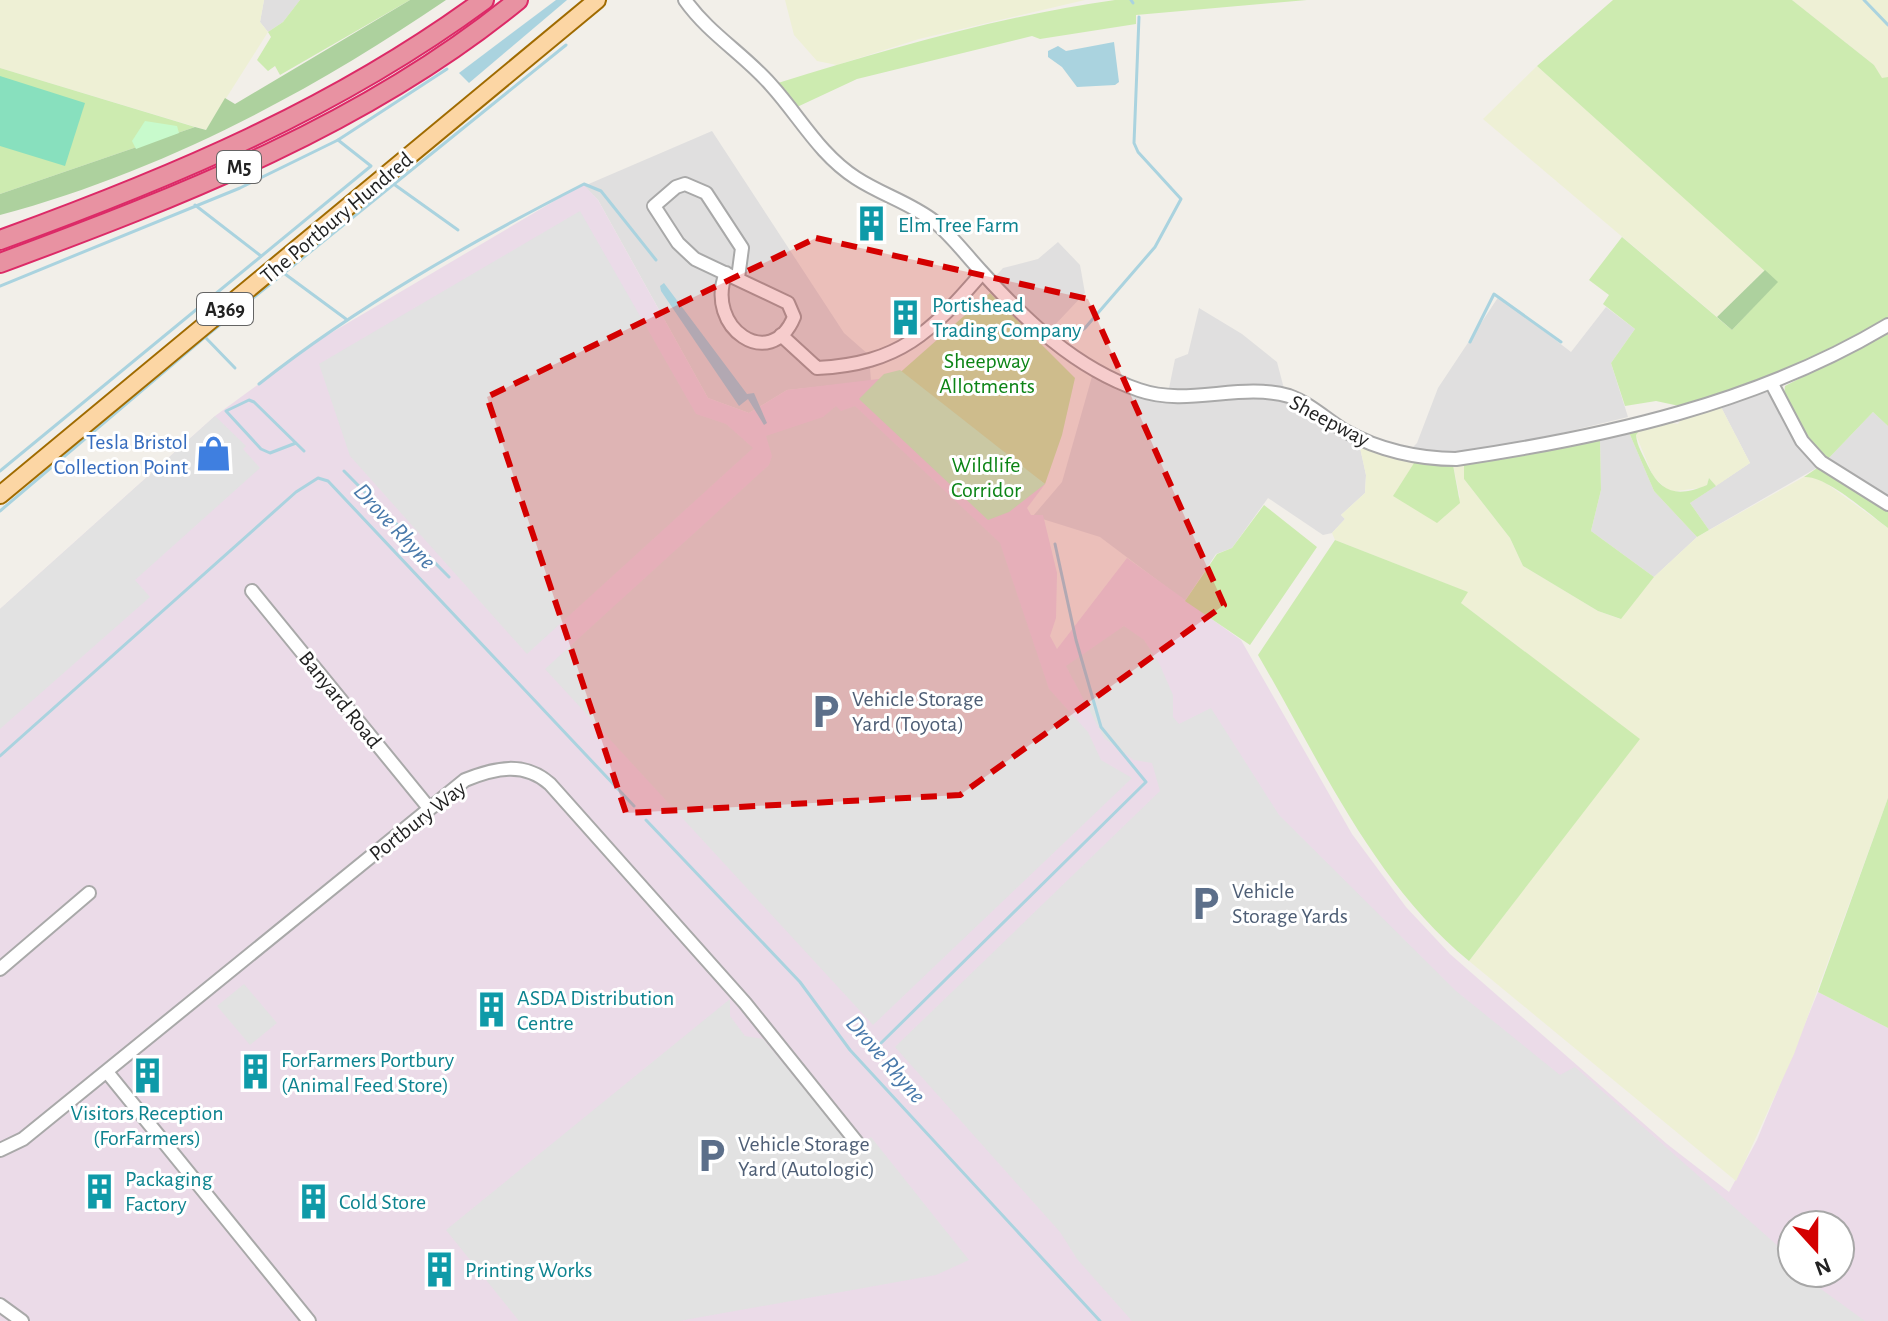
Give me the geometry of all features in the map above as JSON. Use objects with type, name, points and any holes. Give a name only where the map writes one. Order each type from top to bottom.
[{"type":"highway","name":"M5","points":[[0,239],[153,183],[285,122],[374,75],[484,0]]},
{"type":"highway","name":"M5","points":[[0,263],[160,203],[291,143],[417,72],[518,0]]},
{"type":"main road","name":"The Portbury Hundred","points":[[0,495],[597,0]]},
{"type":"street","name":"Sheepway","points":[[685,0],[709,30],[770,83],[829,157],[857,179],[938,224],[982,273],[1053,343],[1138,390],[1168,397],[1258,392],[1285,395],[1299,400],[1349,433],[1382,447],[1431,459],[1498,453],[1691,410],[1772,384],[1888,325]]},
{"type":"street","points":[[732,275],[695,259],[682,249],[657,214],[654,206],[658,200],[685,184],[706,193],[741,244],[732,275],[720,290],[720,308],[740,334],[751,342],[763,343],[781,335],[792,322],[791,307],[783,299],[732,275]]},
{"type":"street","points":[[781,335],[817,368],[890,355],[933,328],[982,273]]},
{"type":"street","points":[[1772,384],[1802,441],[1821,462],[1888,504]]},
{"type":"street","name":"Banyard Road","points":[[252,591],[429,808]]},
{"type":"street","name":"Portbury Way","points":[[0,1150],[23,1139],[465,780],[502,768],[540,775],[745,1003],[859,1145]]},
{"type":"street","points":[[0,969],[89,893]]},
{"type":"street","points":[[107,1072],[309,1321]]},
{"type":"street","points":[[0,1305],[22,1321]]},
{"type":"highlighted area","points":[[816,238],[1088,299],[1224,605],[960,795],[626,813],[487,397]]},
{"type":"shaded area","points":[[264,0],[300,0],[283,22],[268,32],[260,22]]},
{"type":"shaded area","points":[[712,131],[844,333],[869,355],[871,381],[787,390],[749,413],[708,398],[598,200],[584,186]]},
{"type":"shaded area","points":[[583,184],[598,200],[708,398],[749,413],[787,390],[895,377],[1045,484],[1027,508],[1031,515],[1043,515],[1057,573],[1056,618],[1050,636],[1057,649],[1127,558],[1241,640],[1352,834],[1406,907],[1450,954],[1667,1144],[1729,1192],[1757,1140],[1818,992],[1888,1028],[1888,1321],[0,1321],[0,609],[215,416],[319,340]]},
{"type":"shaded area","points":[[580,211],[696,414],[726,424],[753,448],[527,654],[350,456],[319,364]]},
{"type":"shaded area","points":[[1058,242],[1080,265],[1085,293],[1051,329],[993,279],[1003,268],[1038,259]]},
{"type":"shaded area","points":[[1499,296],[1571,352],[1606,307],[1635,329],[1611,363],[1628,417],[1525,442],[1442,454],[1412,448],[1417,443],[1438,388]]},
{"type":"shaded area","points":[[1199,308],[1242,334],[1277,362],[1287,400],[1359,443],[1366,475],[1365,493],[1341,515],[1345,519],[1332,533],[1323,535],[1268,498],[1232,548],[1216,554],[1185,601],[1100,537],[1033,516],[1062,482],[1093,373],[1141,397],[1166,403],[1175,359],[1188,354]]},
{"type":"shaded area","points":[[1763,392],[1772,393],[1820,466],[1709,530],[1690,503],[1750,463],[1721,407]]},
{"type":"shaded area","name":"Vehicle Storage Yard (Toyota)","points":[[836,406],[841,411],[855,406],[1000,543],[1049,689],[1088,732],[1101,760],[1132,778],[873,1025],[545,669],[769,465],[772,456],[766,436],[823,417]]},
{"type":"shaded area","points":[[1873,412],[1888,426],[1888,502],[1876,489],[1826,461]]},
{"type":"shaded area","points":[[215,416],[246,446],[243,449],[260,468],[135,580],[150,597],[0,729],[0,609]]},
{"type":"shaded area","points":[[1628,430],[1654,491],[1697,537],[1654,577],[1591,531],[1601,490],[1600,439]]},
{"type":"shaded area","name":"Vehicle Storage Yards","points":[[1124,626],[1144,640],[1159,663],[1173,695],[1173,717],[1179,724],[1211,708],[1279,815],[1456,991],[1560,1075],[1575,1067],[1776,1244],[1776,1289],[1821,1289],[1865,1321],[1132,1321],[1077,1259],[1060,1232],[895,1047],[1160,791],[1152,763],[1134,760],[1104,738],[1066,666]]},
{"type":"shaded area","points":[[244,984],[277,1023],[250,1045],[217,1006]]},
{"type":"shaded area","name":"Vehicle Storage Yard (Autologic)","points":[[730,999],[730,1016],[745,1036],[763,1039],[854,1150],[871,1137],[969,1260],[936,1275],[679,1321],[519,1321],[446,1230]]},
{"type":"green space","points":[[0,0],[264,0],[260,22],[268,32],[206,130],[0,68]]},
{"type":"green space","points":[[300,0],[410,0],[280,75],[275,66],[268,71],[257,60],[271,37],[268,32],[283,22]]},
{"type":"green space","points":[[410,0],[446,0],[287,98],[176,153],[60,197],[0,215],[0,194],[195,127],[206,130],[225,98],[235,104]]},
{"type":"green space","points":[[785,0],[1085,0],[919,39],[837,65],[817,61],[794,35]]},
{"type":"green space","points":[[1115,0],[1307,0],[1136,15],[1136,24],[1040,39],[1032,36],[857,79],[797,107],[778,83],[987,24]]},
{"type":"green space","points":[[1613,0],[1792,0],[1874,65],[1882,78],[1888,77],[1888,319],[1776,377],[1684,407],[1656,401],[1625,406],[1611,363],[1635,329],[1603,304],[1609,295],[1589,280],[1622,237],[1732,330],[1777,282],[1537,66]]},
{"type":"green space","points":[[1792,0],[1888,0],[1888,77],[1882,79],[1874,65]]},
{"type":"green space","points":[[1537,66],[1765,270],[1717,317],[1483,119]]},
{"type":"green space","points":[[0,68],[195,127],[0,194]]},
{"type":"green space","points":[[0,76],[85,103],[65,166],[0,146]]},
{"type":"green space","points":[[145,121],[177,126],[179,133],[136,149],[132,141]]},
{"type":"green space","points":[[1765,270],[1778,282],[1732,330],[1717,317]]},
{"type":"green space","name":"Sheepway Allotments","points":[[990,293],[1075,378],[1062,435],[1045,484],[895,377]]},
{"type":"green space","points":[[1888,333],[1888,426],[1873,412],[1826,461],[1809,443],[1784,395],[1785,386]]},
{"type":"green space","name":"Wildlife Corridor","points":[[900,370],[1045,484],[1009,512],[988,520],[859,399],[884,374]]},
{"type":"green space","points":[[1721,407],[1750,463],[1716,486],[1709,478],[1707,485],[1700,488],[1669,492],[1653,476],[1636,435],[1642,427],[1665,422],[1678,424],[1683,417]]},
{"type":"green space","points":[[1642,427],[1636,435],[1639,447],[1653,475],[1665,487],[1679,492],[1688,491],[1707,485],[1709,478],[1716,486],[1690,503],[1709,530],[1697,537],[1654,491],[1628,430]]},
{"type":"green space","points":[[1600,439],[1601,490],[1591,531],[1654,577],[1621,619],[1598,611],[1523,566],[1510,538],[1464,479],[1464,464]]},
{"type":"green space","points":[[1359,443],[1416,460],[1460,498],[1453,465],[1464,464],[1464,479],[1510,538],[1523,566],[1598,611],[1620,619],[1654,577],[1697,537],[1804,477],[1812,476],[1827,484],[1888,528],[1888,798],[1794,1054],[1736,1181],[1469,961],[1639,739],[1461,603],[1467,592],[1335,540],[1332,533],[1345,519],[1341,515],[1365,493],[1366,475]]},
{"type":"green space","points":[[1416,460],[1453,465],[1460,503],[1437,523],[1393,496]]},
{"type":"green space","points":[[1820,466],[1888,509],[1888,528],[1824,482],[1804,477]]},
{"type":"green space","points":[[1264,505],[1317,547],[1250,645],[1185,601],[1217,554],[1232,548]]},
{"type":"green space","points":[[1335,540],[1468,592],[1461,603],[1640,739],[1469,961],[1435,929],[1376,857],[1326,777],[1258,655]]},
{"type":"green space","points":[[1888,798],[1888,1028],[1818,992]]},
{"type":"water","points":[[556,0],[567,0],[469,83],[459,73]]},
{"type":"water","points":[[1114,42],[1119,82],[1115,85],[1077,87],[1062,67],[1048,57],[1048,51],[1058,46],[1066,51]]},
{"type":"water","points":[[664,283],[747,394],[754,393],[767,423],[764,425],[748,399],[739,406],[661,291],[660,286]]},
{"type":"waterway","points":[[1864,0],[1888,25]]},
{"type":"waterway","points":[[1072,337],[1085,328],[1155,247],[1181,199],[1138,152],[1134,143],[1139,17]]},
{"type":"waterway","points":[[0,511],[205,337],[566,45]]},
{"type":"waterway","points":[[0,286],[240,188],[338,140],[447,69]]},
{"type":"waterway","points":[[0,471],[371,166],[338,140]]},
{"type":"waterway","points":[[259,384],[376,301],[584,184],[601,191],[656,260]]},
{"type":"waterway","points":[[395,185],[458,230]]},
{"type":"waterway","points":[[195,205],[261,256]]},
{"type":"waterway","points":[[285,274],[346,319]]},
{"type":"waterway","points":[[1470,342],[1494,294],[1561,342]]},
{"type":"waterway","points":[[205,337],[235,368]]},
{"type":"waterway","points":[[296,443],[270,453],[261,449],[226,411],[249,400],[254,402],[304,451]]},
{"type":"waterway","points":[[344,471],[449,577]]},
{"type":"waterway","name":"Drove Rhyne","points":[[0,756],[296,492],[318,478],[328,481],[634,806]]},
{"type":"waterway","points":[[877,1047],[1146,782],[1101,727],[1076,640],[1055,544]]},
{"type":"waterway","name":"Drove Rhyne","points":[[646,820],[800,982],[850,1050],[1100,1321]]},
{"type":"place","name":"Elm Tree Farm","points":[[872,224]]},
{"type":"place","name":"Portishead Trading Company","points":[[906,317]]},
{"type":"place","name":"Tesla Bristol Collection Point","points":[[214,454]]},
{"type":"place","name":"Vehicle Storage Yard (Toyota)","points":[[826,711]]},
{"type":"place","name":"Vehicle Storage Yards","points":[[1206,903]]},
{"type":"place","name":"ASDA Distribution Centre","points":[[491,1010]]},
{"type":"place","name":"ForFarmers Portbury (Animal Feed Store)","points":[[255,1072]]},
{"type":"place","name":"Visitors Reception (ForFarmers)","points":[[147,1076]]},
{"type":"place","name":"Vehicle Storage Yard (Autologic)","points":[[712,1156]]},
{"type":"place","name":"Packaging Factory","points":[[99,1191]]},
{"type":"place","name":"Cold Store","points":[[313,1201]]},
{"type":"place","name":"Printing Works","points":[[439,1269]]}]
